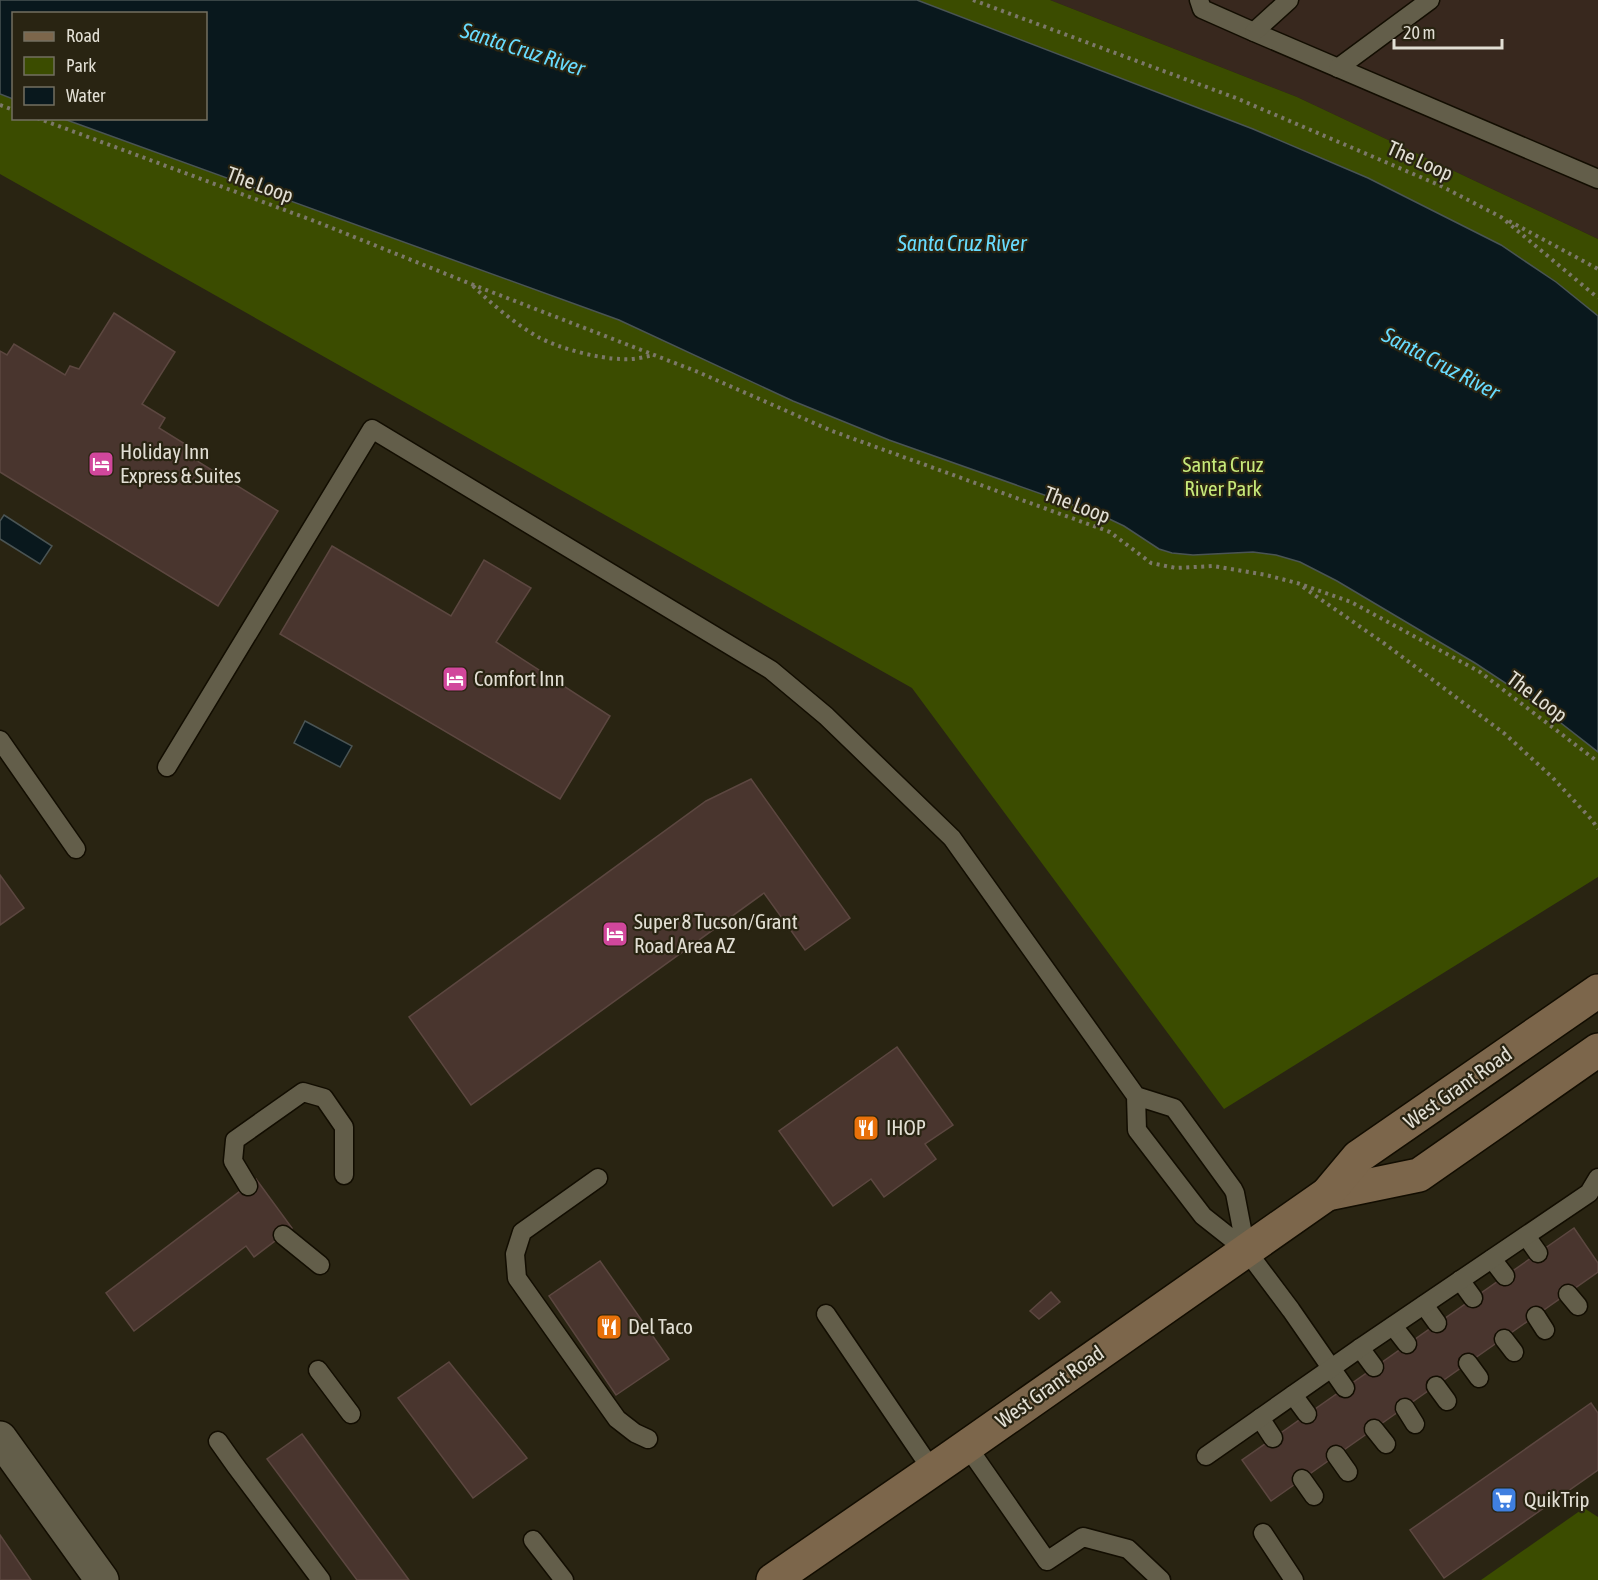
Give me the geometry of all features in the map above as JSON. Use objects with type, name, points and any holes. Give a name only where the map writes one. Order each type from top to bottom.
[{"type":"main road","name":"West Grant Road","points":[[773,1580],[1327,1194],[1358,1157],[1598,991]]},
{"type":"main road","name":"West Grant Road","points":[[1327,1194],[1419,1175],[1598,1050]]},
{"type":"street","points":[[0,1438],[102,1580]]},
{"type":"lane","points":[[1199,0],[1203,9],[1254,32],[1598,179]]},
{"type":"lane","points":[[1254,32],[1289,0]]},
{"type":"lane","points":[[1338,68],[1430,0]]},
{"type":"lane","points":[[167,766],[372,429],[771,670],[826,716],[952,838],[1136,1096],[1137,1130],[1203,1216],[1246,1250],[1345,1388]]},
{"type":"lane","points":[[0,740],[76,849]]},
{"type":"lane","points":[[248,1186],[233,1161],[235,1140],[303,1092],[324,1098],[344,1127],[344,1175]]},
{"type":"lane","points":[[1136,1096],[1174,1108],[1233,1189],[1246,1250]]},
{"type":"lane","points":[[598,1178],[522,1232],[515,1254],[517,1278],[617,1419],[634,1433],[648,1439]]},
{"type":"lane","points":[[1206,1456],[1360,1347],[1589,1193],[1598,1178]]},
{"type":"lane","points":[[283,1235],[321,1265]]},
{"type":"lane","points":[[1526,1236],[1538,1253]]},
{"type":"lane","points":[[1492,1259],[1505,1276]]},
{"type":"lane","points":[[1460,1280],[1473,1298]]},
{"type":"lane","points":[[1424,1305],[1437,1323]]},
{"type":"lane","points":[[826,1314],[932,1470]]},
{"type":"lane","points":[[1393,1326],[1407,1344]]},
{"type":"lane","points":[[1360,1347],[1374,1367]]},
{"type":"lane","points":[[318,1370],[351,1414]]},
{"type":"lane","points":[[1436,1386],[1447,1401]]},
{"type":"lane","points":[[1293,1395],[1307,1414]]},
{"type":"lane","points":[[1405,1408],[1415,1424]]},
{"type":"lane","points":[[1260,1418],[1273,1438]]},
{"type":"lane","points":[[1374,1429],[1386,1444]]},
{"type":"lane","points":[[218,1441],[321,1580]]},
{"type":"lane","points":[[967,1446],[1047,1562],[1083,1537],[1128,1549],[1161,1580]]},
{"type":"lane","points":[[1336,1455],[1348,1472]]},
{"type":"lane","points":[[1302,1479],[1314,1496]]},
{"type":"lane","points":[[1263,1533],[1294,1580]]},
{"type":"lane","points":[[533,1540],[564,1580]]},
{"type":"path","name":"The Loop","points":[[973,0],[1236,98],[1439,185],[1501,217],[1598,298]]},
{"type":"path","name":"The Loop","points":[[42,120],[316,222],[655,355],[831,431],[1110,532],[1151,563],[1176,568],[1213,566],[1266,575],[1351,602],[1480,672],[1598,762]]},
{"type":"path","points":[[1501,217],[1598,269]]},
{"type":"path","name":"The Loop","points":[[471,284],[498,309],[540,338],[591,355],[623,359],[655,355]]},
{"type":"path","points":[[1297,583],[1385,644],[1505,734],[1552,777],[1598,829]]},
{"type":"shaded area","points":[[1050,0],[1598,0],[1598,239],[1297,97]]},
{"type":"green space","name":"Santa Cruz River Park","points":[[0,0],[1050,0],[1297,97],[1598,239],[1598,877],[1224,1109],[912,688],[0,174]]},
{"type":"green space","points":[[1584,1508],[1598,1517],[1598,1580],[1481,1580]]},
{"type":"water","name":"Santa Cruz River","points":[[0,0],[917,0],[1253,129],[1368,178],[1501,245],[1556,282],[1598,316],[1598,752],[1534,702],[1475,663],[1337,581],[1300,562],[1276,555],[1253,552],[1193,555],[1159,549],[1124,526],[1101,515],[889,440],[793,401],[619,320],[67,120],[207,120],[207,12],[12,12],[12,99],[0,94]]},
{"type":"water","points":[[4,515],[52,546],[40,564],[0,539],[0,521]]},
{"type":"water","points":[[305,721],[352,746],[340,767],[294,743]]},
{"type":"building","name":"Holiday Inn Express & Suites","points":[[114,313],[175,352],[142,404],[165,418],[159,428],[193,449],[189,456],[278,511],[218,606],[0,472],[0,351],[7,355],[14,344],[65,375],[70,366],[79,369]]},
{"type":"building","name":"Comfort Inn","points":[[332,546],[451,616],[484,560],[531,588],[496,642],[610,716],[560,799],[280,634]]},
{"type":"building","name":"Super 8 Tucson/Grant Road Area AZ","points":[[751,779],[850,918],[805,950],[764,893],[471,1105],[409,1017],[706,801]]},
{"type":"building","points":[[0,875],[24,908],[0,925]]},
{"type":"building","name":"IHOP","points":[[897,1047],[953,1125],[925,1144],[936,1159],[884,1197],[871,1179],[833,1206],[779,1131]]},
{"type":"building","points":[[256,1179],[292,1228],[254,1257],[246,1246],[134,1331],[106,1293]]},
{"type":"building","points":[[1574,1228],[1598,1263],[1598,1272],[1271,1501],[1242,1460]]},
{"type":"building","name":"Del Taco","points":[[600,1261],[669,1359],[616,1395],[549,1296]]},
{"type":"building","points":[[1051,1292],[1060,1302],[1039,1319],[1030,1311]]},
{"type":"building","points":[[449,1362],[527,1458],[473,1498],[398,1398]]},
{"type":"building","name":"QuikTrip","points":[[1591,1403],[1598,1413],[1598,1470],[1444,1578],[1410,1530]]},
{"type":"building","points":[[302,1434],[409,1580],[357,1580],[267,1459]]},
{"type":"building","points":[[0,1535],[31,1580],[0,1580]]},
{"type":"place","name":"Holiday Inn Express & Suites","points":[[101,464]]},
{"type":"place","name":"Comfort Inn","points":[[455,679]]},
{"type":"place","name":"Super 8 Tucson/Grant Road Area AZ","points":[[615,934]]},
{"type":"place","name":"IHOP","points":[[866,1128]]},
{"type":"place","name":"Del Taco","points":[[609,1327]]},
{"type":"place","name":"QuikTrip","points":[[1504,1500]]}]
